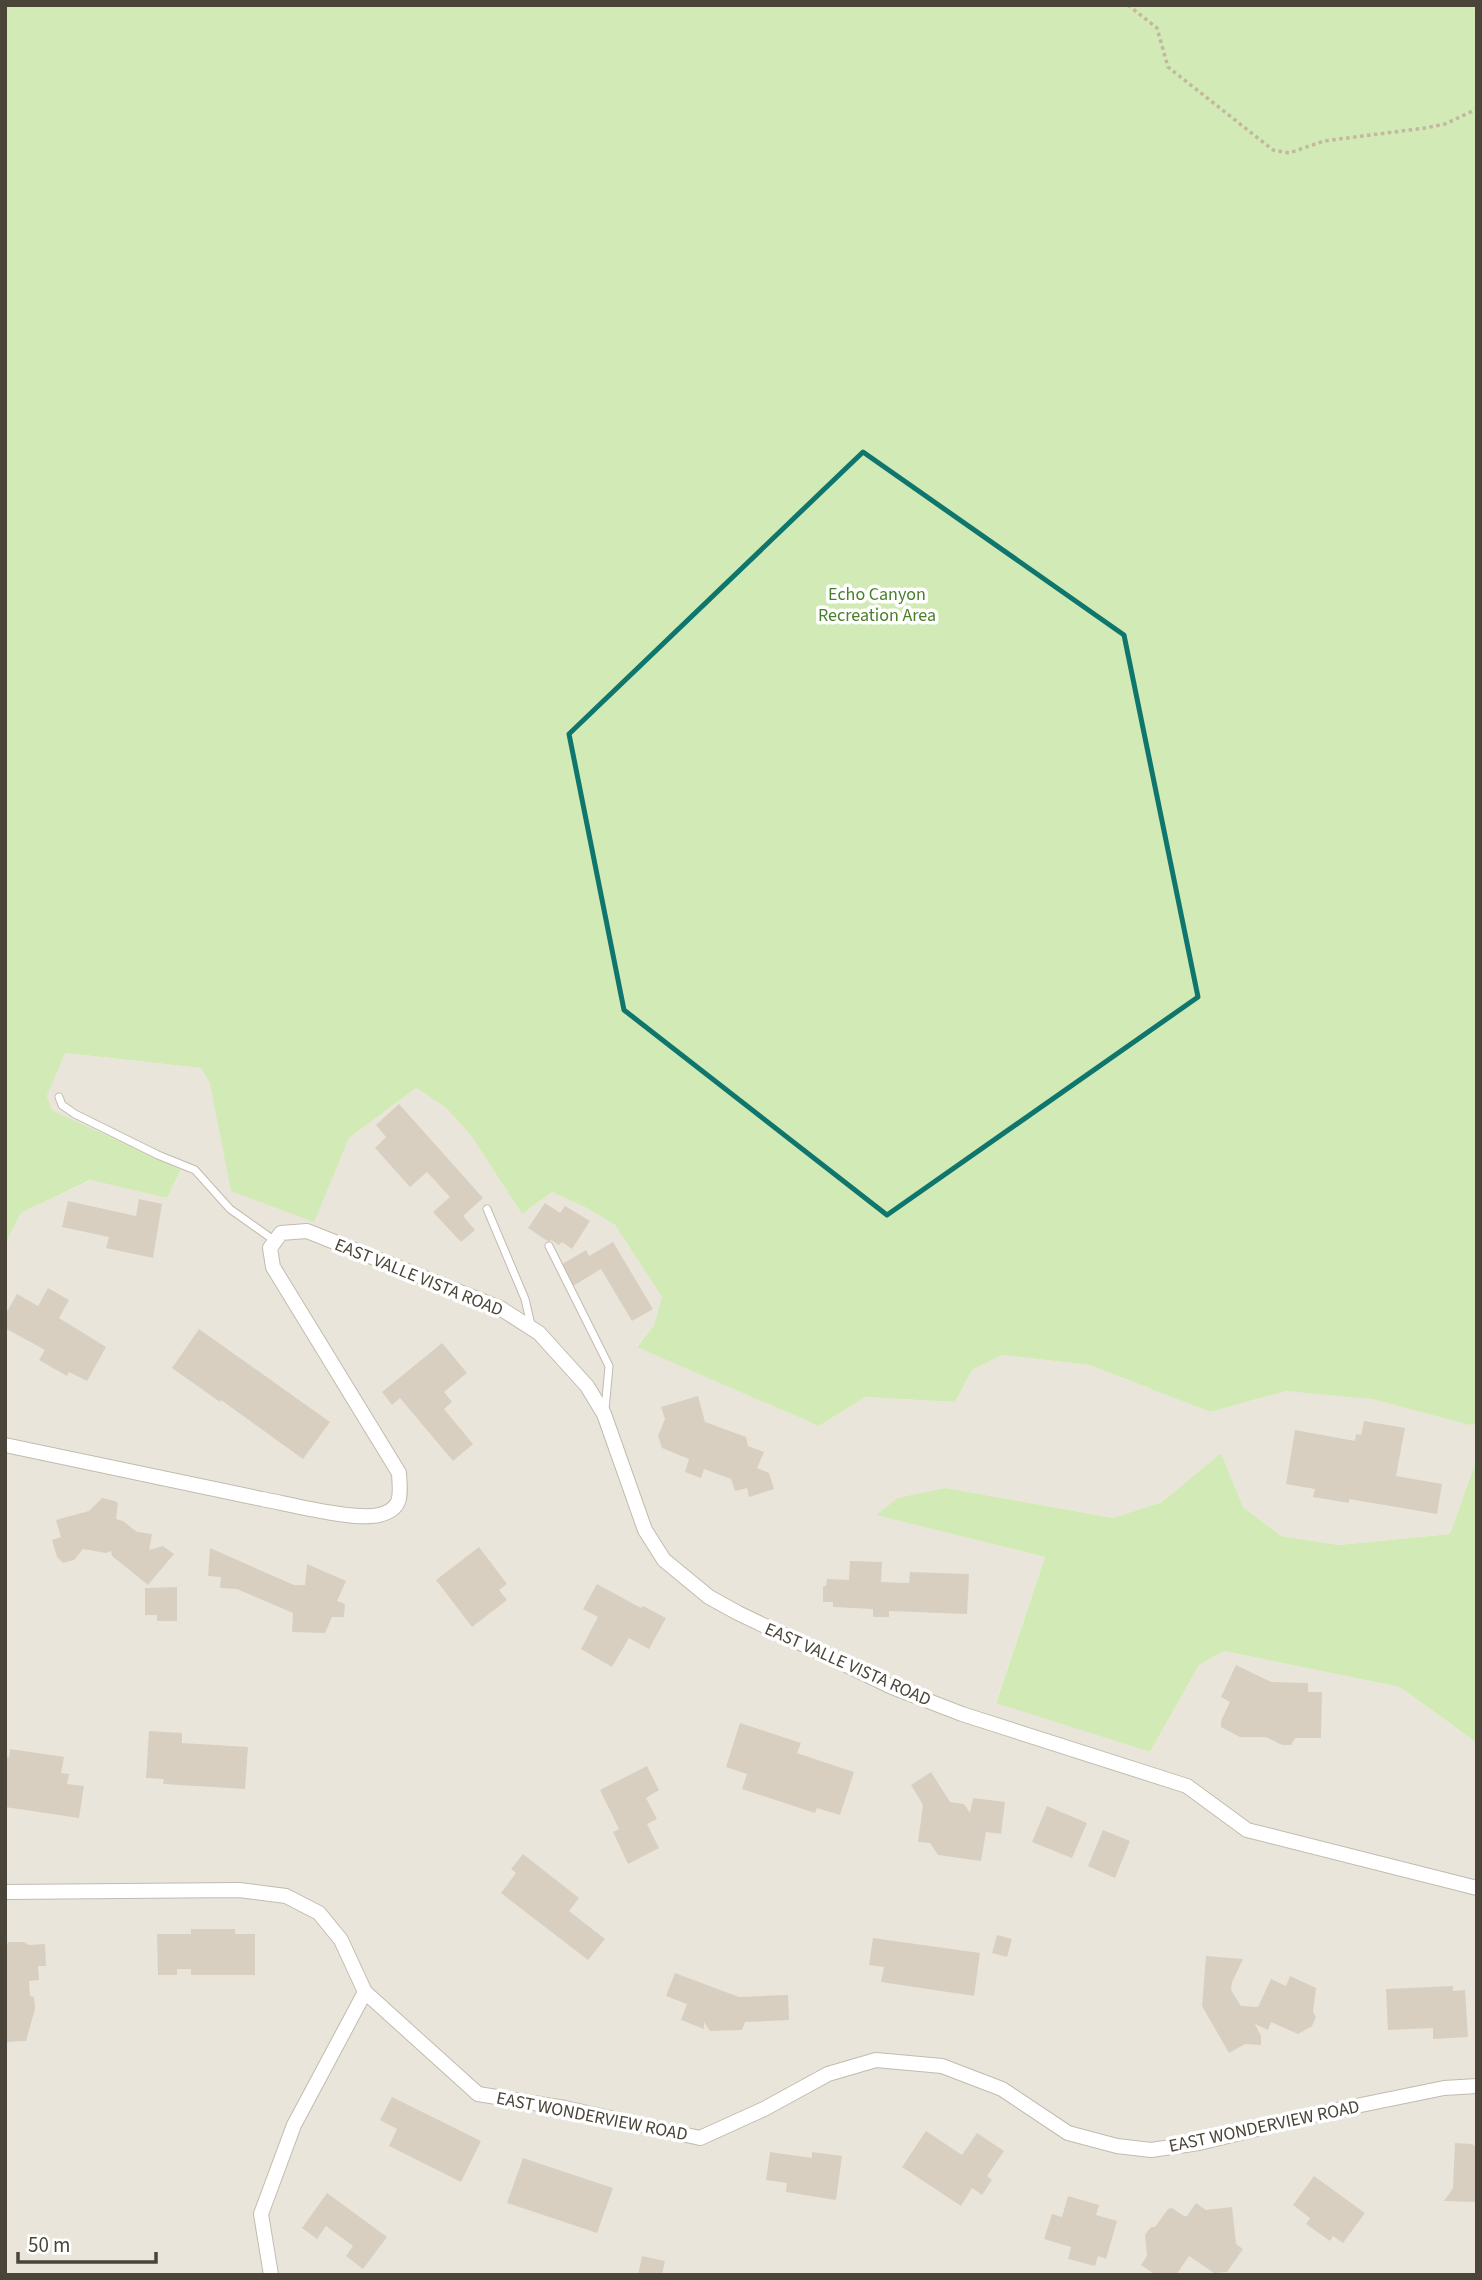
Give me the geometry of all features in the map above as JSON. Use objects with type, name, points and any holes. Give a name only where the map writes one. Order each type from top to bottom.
[{"type":"street","name":"EAST VALLE VISTA ROAD","points":[[275,1241],[281,1233],[307,1231],[500,1308],[539,1333],[587,1386],[604,1414],[645,1530],[664,1560],[709,1597],[738,1613],[892,1687],[962,1714],[1188,1786],[1247,1829],[1477,1888]]},
{"type":"street","points":[[5,1445],[359,1516],[380,1515],[397,1506],[401,1498],[399,1474],[272,1267],[270,1248],[275,1241]]},
{"type":"street","name":"EAST WONDERVIEW ROAD","points":[[5,1892],[239,1891],[286,1896],[319,1913],[341,1940],[365,1992],[478,2094],[565,2108],[700,2138],[764,2109],[828,2074],[876,2060],[942,2066],[1002,2089],[1068,2133],[1116,2146],[1151,2150],[1199,2143],[1322,2113],[1444,2088],[1477,2086]]},
{"type":"street","points":[[271,2275],[261,2214],[294,2125],[365,1992]]},
{"type":"lane","points":[[59,1097],[62,1105],[75,1114],[195,1170],[230,1209],[275,1241]]},
{"type":"lane","points":[[487,1209],[525,1299],[532,1329]]},
{"type":"lane","points":[[549,1246],[609,1366],[604,1414]]},
{"type":"path","points":[[1128,5],[1157,28],[1168,67],[1273,150],[1289,153],[1324,141],[1445,124],[1477,109]]},
{"type":"highlighted area","points":[[863,452],[1124,635],[1198,997],[887,1215],[624,1010],[569,734]]},
{"type":"shaded area","points":[[64,1053],[201,1068],[210,1084],[313,1222],[349,1138],[416,1088],[445,1107],[470,1134],[522,1214],[552,1192],[615,1225],[662,1297],[654,1325],[637,1346],[819,1426],[865,1397],[955,1402],[972,1370],[1002,1355],[1090,1365],[1210,1412],[1285,1391],[1345,1394],[1469,1425],[1477,1424],[1477,1458],[1450,1534],[1339,1545],[1281,1536],[1243,1507],[1221,1453],[1162,1502],[1113,1518],[946,1488],[877,1515],[1045,1557],[996,1702],[1150,1752],[1199,1665],[1224,1651],[1400,1687],[1477,1743],[1477,2275],[5,2275],[5,1245],[21,1213],[91,1180],[167,1198],[181,1171],[52,1110],[47,1096]]},
{"type":"green space","name":"Echo Canyon Recreation Area","points":[[5,5],[1477,5],[1477,1424],[1469,1425],[1372,1399],[1286,1391],[1210,1412],[1090,1365],[1002,1355],[972,1370],[955,1402],[865,1397],[819,1426],[637,1347],[654,1325],[662,1297],[615,1225],[552,1192],[522,1214],[470,1134],[445,1107],[416,1088],[349,1138],[314,1222],[231,1191],[210,1084],[201,1068],[65,1053],[47,1096],[52,1110],[181,1170],[167,1198],[90,1180],[21,1213],[5,1245]]},
{"type":"green space","points":[[1221,1453],[1243,1507],[1281,1536],[1339,1545],[1450,1534],[1477,1458],[1477,1743],[1400,1687],[1224,1651],[1199,1665],[1150,1752],[996,1703],[1045,1557],[876,1515],[898,1498],[946,1488],[1113,1518],[1162,1502]]},
{"type":"building","points":[[399,1104],[483,1198],[463,1216],[475,1230],[461,1242],[433,1212],[450,1197],[427,1172],[410,1187],[375,1148],[386,1137],[376,1125]]},
{"type":"building","points":[[139,1199],[162,1204],[153,1258],[106,1248],[109,1237],[62,1227],[68,1201],[136,1216]]},
{"type":"building","points":[[545,1203],[560,1213],[565,1206],[590,1221],[572,1249],[562,1242],[559,1245],[551,1240],[549,1242],[528,1228]]},
{"type":"building","points":[[613,1242],[653,1309],[632,1321],[601,1269],[573,1286],[561,1265],[586,1250],[589,1256]]},
{"type":"building","points":[[48,1288],[69,1300],[59,1318],[106,1347],[87,1381],[69,1372],[67,1376],[39,1360],[45,1350],[5,1328],[5,1315],[17,1294],[38,1306]]},
{"type":"building","points":[[199,1329],[330,1422],[303,1459],[172,1368]]},
{"type":"building","points":[[442,1343],[467,1373],[444,1392],[452,1402],[444,1409],[473,1444],[453,1461],[400,1398],[392,1405],[382,1392]]},
{"type":"building","points":[[698,1396],[705,1422],[746,1437],[748,1446],[764,1452],[757,1468],[769,1473],[774,1489],[749,1497],[747,1488],[735,1491],[731,1479],[704,1469],[701,1478],[685,1472],[689,1459],[662,1448],[658,1436],[665,1419],[661,1407]]},
{"type":"building","points":[[1364,1421],[1405,1428],[1396,1476],[1442,1484],[1437,1514],[1349,1499],[1349,1503],[1313,1497],[1315,1489],[1286,1484],[1295,1430],[1355,1441],[1356,1434],[1361,1435]]},
{"type":"building","points":[[102,1498],[118,1503],[116,1519],[137,1532],[152,1534],[149,1550],[163,1546],[174,1554],[148,1585],[112,1556],[111,1551],[106,1553],[83,1549],[74,1560],[63,1563],[57,1557],[52,1540],[61,1537],[56,1520],[89,1511]]},
{"type":"building","points":[[479,1547],[507,1584],[499,1590],[507,1600],[472,1627],[436,1580]]},
{"type":"building","points":[[210,1548],[294,1585],[305,1585],[307,1564],[346,1581],[337,1601],[345,1604],[344,1617],[332,1617],[325,1633],[292,1632],[293,1613],[237,1589],[220,1588],[221,1577],[208,1576]]},
{"type":"building","points":[[850,1561],[882,1562],[881,1582],[909,1583],[910,1572],[969,1574],[967,1614],[889,1611],[889,1617],[873,1617],[873,1609],[833,1607],[833,1602],[823,1602],[823,1586],[826,1586],[827,1579],[849,1580]]},
{"type":"building","points":[[597,1584],[666,1618],[649,1649],[629,1638],[612,1667],[581,1649],[598,1617],[583,1609]]},
{"type":"building","points":[[177,1587],[177,1621],[157,1621],[157,1615],[145,1615],[145,1588]]},
{"type":"building","points":[[1236,1665],[1271,1682],[1308,1683],[1308,1692],[1322,1692],[1321,1738],[1295,1738],[1291,1745],[1282,1745],[1266,1737],[1240,1737],[1221,1727],[1230,1702],[1221,1697]]},
{"type":"building","points":[[740,1723],[801,1743],[797,1753],[854,1772],[840,1815],[817,1808],[815,1813],[742,1789],[747,1774],[726,1767]]},
{"type":"building","points":[[149,1731],[182,1733],[182,1743],[248,1747],[245,1789],[163,1784],[164,1779],[146,1778]]},
{"type":"building","points":[[10,1749],[64,1757],[61,1773],[69,1774],[67,1784],[84,1786],[79,1818],[5,1807],[5,1757],[9,1757]]},
{"type":"building","points":[[647,1766],[659,1790],[646,1798],[657,1819],[647,1824],[659,1848],[628,1864],[613,1832],[619,1829],[600,1790]]},
{"type":"building","points":[[931,1772],[950,1802],[964,1804],[970,1813],[973,1798],[1005,1802],[1001,1834],[986,1832],[981,1861],[938,1855],[930,1843],[918,1842],[923,1805],[911,1785]]},
{"type":"building","points":[[1047,1806],[1087,1823],[1072,1858],[1032,1842]]},
{"type":"building","points":[[1103,1830],[1130,1841],[1115,1878],[1088,1866]]},
{"type":"building","points":[[523,1854],[579,1898],[569,1911],[605,1939],[588,1960],[501,1893],[516,1873],[511,1869]]},
{"type":"building","points":[[191,1929],[235,1929],[235,1934],[255,1934],[255,1975],[191,1975],[191,1969],[177,1969],[177,1975],[158,1975],[157,1934],[191,1934]]},
{"type":"building","points":[[997,1935],[1012,1939],[1007,1957],[992,1953]]},
{"type":"building","points":[[873,1938],[980,1953],[974,1996],[881,1982],[884,1967],[869,1965]]},
{"type":"building","points":[[8,1942],[45,1944],[46,1966],[38,1966],[39,1980],[29,1981],[30,1996],[34,1997],[35,2009],[26,2041],[7,2042],[5,1951]]},
{"type":"building","points":[[1206,1956],[1243,1959],[1231,1990],[1241,2006],[1258,2007],[1271,1979],[1286,1986],[1290,1976],[1316,1988],[1313,2012],[1316,2017],[1312,2026],[1298,2034],[1271,2022],[1268,2030],[1255,2024],[1261,2036],[1261,2045],[1245,2044],[1229,2053],[1202,2006]]},
{"type":"building","points":[[675,1973],[739,1997],[788,1995],[789,2020],[745,2022],[742,2030],[710,2031],[704,2022],[704,2029],[681,2020],[687,2004],[666,1996]]},
{"type":"building","points":[[1453,1986],[1453,1991],[1465,1990],[1468,2037],[1433,2039],[1433,2028],[1388,2030],[1386,1989]]},
{"type":"building","points":[[392,2097],[481,2141],[461,2182],[389,2146],[397,2129],[380,2120]]},
{"type":"building","points":[[926,2131],[962,2155],[977,2133],[1004,2151],[987,2176],[992,2180],[982,2195],[972,2188],[961,2206],[902,2167]]},
{"type":"building","points":[[1455,2143],[1472,2144],[1477,2148],[1477,2202],[1444,2201],[1453,2188]]},
{"type":"building","points":[[770,2152],[812,2158],[812,2152],[842,2156],[836,2200],[786,2192],[787,2183],[766,2180]]},
{"type":"building","points":[[523,2158],[613,2188],[597,2233],[507,2203]]},
{"type":"building","points":[[1314,2176],[1365,2213],[1343,2243],[1333,2236],[1330,2241],[1306,2224],[1310,2218],[1293,2205]]},
{"type":"building","points":[[327,2193],[387,2237],[363,2269],[346,2256],[353,2246],[326,2226],[317,2239],[302,2228]]},
{"type":"building","points":[[1068,2196],[1099,2205],[1096,2215],[1117,2221],[1106,2259],[1098,2256],[1095,2266],[1068,2259],[1071,2247],[1044,2239],[1052,2214],[1062,2217]]},
{"type":"building","points":[[1196,2203],[1206,2210],[1232,2207],[1236,2244],[1243,2249],[1227,2272],[1214,2273],[1189,2256],[1176,2275],[1156,2275],[1141,2265],[1147,2256],[1145,2235],[1151,2227],[1155,2227],[1168,2209],[1172,2208],[1187,2216]]},
{"type":"building","points":[[642,2256],[665,2261],[662,2275],[638,2275]]}]
